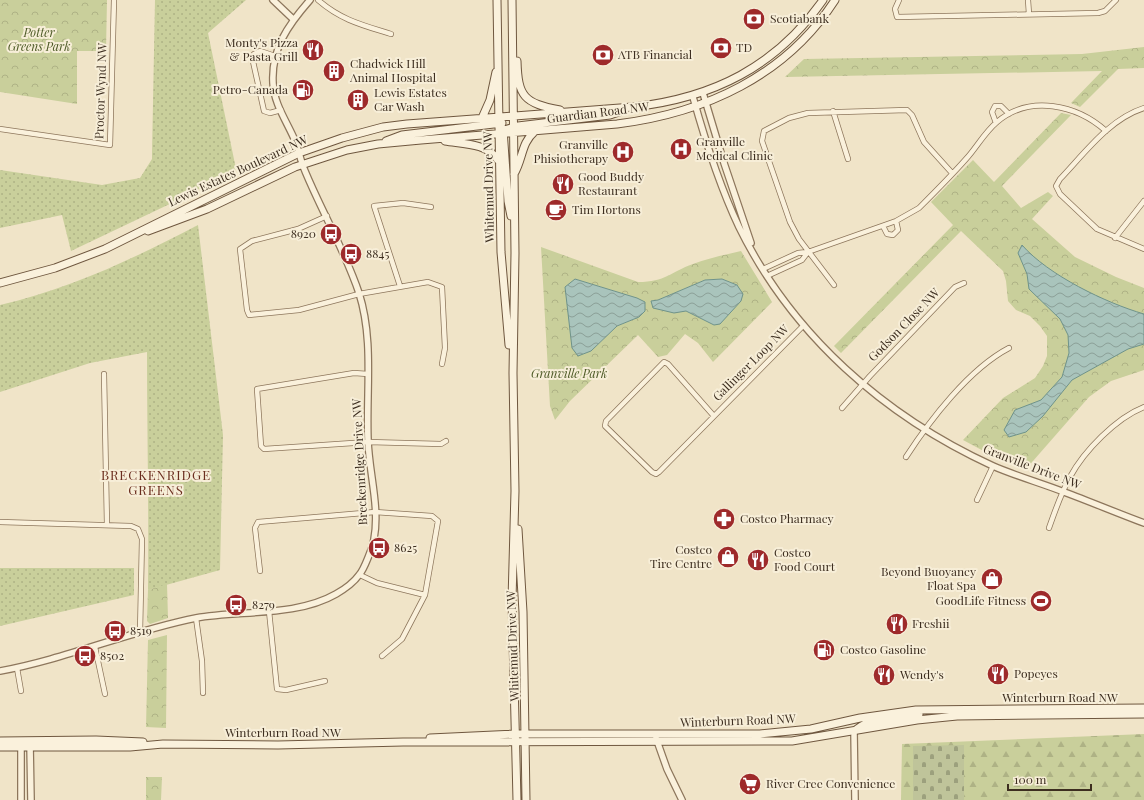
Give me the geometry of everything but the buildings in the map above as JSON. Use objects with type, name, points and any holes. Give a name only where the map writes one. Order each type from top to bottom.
[{"type":"main road","name":"Whitemud Drive NW","points":[[496,0],[501,127],[499,162],[501,252],[512,373]]},
{"type":"main road","name":"Whitemud Drive NW","points":[[512,0],[514,174],[512,373],[515,491],[523,612],[526,734],[521,743],[516,800]]},
{"type":"main road","name":"Guardian Road NW","points":[[501,127],[513,116],[633,107],[663,103],[692,97],[703,93],[736,78],[769,57],[800,30],[823,0]]},
{"type":"main road","name":"Guardian Road NW","points":[[513,130],[535,131],[628,122],[661,116],[706,103],[745,85],[784,59],[807,37],[836,0]]},
{"type":"main road","points":[[512,46],[517,57],[518,85],[524,96],[541,106],[570,112]]},
{"type":"main road","points":[[482,118],[490,100],[498,66]]},
{"type":"main road","points":[[378,144],[402,135],[501,127],[513,130],[610,115],[633,107]]},
{"type":"main road","name":"Lewis Estates Boulevard NW","points":[[0,283],[56,268],[105,249],[299,153],[340,139],[383,127],[482,118],[501,127]]},
{"type":"main road","points":[[501,127],[508,201],[514,231]]},
{"type":"main road","name":"Lewis Estates Boulevard NW","points":[[132,236],[185,218],[303,164],[347,150],[378,144],[435,139],[501,127]]},
{"type":"main road","points":[[514,174],[519,166],[525,143],[535,131]]},
{"type":"main road","points":[[435,139],[464,143],[486,149],[495,155],[499,162]]},
{"type":"main road","name":"Whitemud Drive NW","points":[[515,491],[512,600],[516,734]]},
{"type":"main road","name":"Winterburn Road NW","points":[[403,742],[423,738],[516,734],[760,734],[836,724],[886,714],[938,709],[1144,708]]},
{"type":"main road","points":[[854,732],[862,726],[874,722],[938,709]]},
{"type":"main road","name":"Winterburn Road NW","points":[[0,741],[21,744],[130,741],[163,744],[278,745],[403,742],[521,743],[792,741],[854,732],[916,720],[957,716],[1144,714]]},
{"type":"main road","points":[[516,734],[521,743]]},
{"type":"main road","name":"Whitemud Drive NW","points":[[521,743],[525,800]]},
{"type":"main road","name":"Winterburn Road NW","points":[[0,747],[21,744]]},
{"type":"street","name":"Proctor Wynd NW","points":[[0,129],[110,145],[114,0]]},
{"type":"street","points":[[273,0],[293,19]]},
{"type":"street","name":"Breckenridge Drive NW","points":[[0,671],[17,668],[95,647],[196,618],[269,611],[308,605],[336,594],[360,575],[374,540],[375,512],[368,442],[368,337],[359,294],[303,164],[275,96],[273,86],[276,56],[285,30],[310,0]]},
{"type":"street","points":[[318,0],[337,15],[349,21],[391,34]]},
{"type":"street","points":[[899,0],[895,9],[897,17],[1098,13],[1105,11],[1116,0]]},
{"type":"street","points":[[1028,0],[1028,14]]},
{"type":"street","points":[[276,56],[260,51],[252,57],[264,111],[270,113],[281,110]]},
{"type":"street","name":"Granville Drive NW","points":[[703,93],[754,252]]},
{"type":"street","name":"Granville Drive NW","points":[[692,97],[728,201],[740,228],[767,276],[803,326],[831,356],[863,385],[891,407],[924,429],[993,466],[1063,491],[1144,523]]},
{"type":"street","points":[[996,123],[992,112],[995,106],[1001,106],[1009,114]]},
{"type":"street","points":[[763,269],[798,253],[808,252],[896,221],[919,208],[996,123],[1009,114],[1038,107],[1060,107],[1081,114],[1095,122],[1106,132]]},
{"type":"street","points":[[1144,108],[1122,118],[1106,132],[1060,179],[1056,186],[1060,194],[1090,223],[1115,238],[1144,249]]},
{"type":"street","points":[[833,111],[848,159]]},
{"type":"street","points":[[834,284],[808,252],[787,215],[762,136],[766,130],[794,116],[813,112],[909,111],[927,146],[952,173]]},
{"type":"street","points":[[1115,238],[1144,201]]},
{"type":"street","points":[[400,286],[374,206],[403,203],[431,207]]},
{"type":"street","points":[[326,216],[298,229],[252,241],[240,249],[246,310],[249,315],[299,310],[359,294],[428,282],[442,288],[445,348],[442,364]]},
{"type":"street","points":[[883,226],[887,234],[893,235],[898,230],[896,221]]},
{"type":"street","points":[[767,276],[802,260],[808,252]]},
{"type":"street","name":"Godson Close NW","points":[[842,408],[870,376],[955,287],[964,284]]},
{"type":"street","name":"Gallinger Loop NW","points":[[713,416],[668,364],[664,362],[606,421],[606,426],[652,472],[656,474],[803,326]]},
{"type":"street","points":[[906,458],[924,429],[942,407],[988,360],[1009,348]]},
{"type":"street","points":[[368,374],[354,373],[257,389],[261,446],[264,449],[368,442],[441,444],[446,441]]},
{"type":"street","points":[[104,374],[107,525]]},
{"type":"street","points":[[1049,528],[1063,491],[1075,468],[1110,428],[1126,416],[1144,407]]},
{"type":"street","points":[[976,500],[993,466]]},
{"type":"street","points":[[260,571],[255,528],[258,522],[375,512],[432,516],[438,522],[425,595],[402,640],[382,656]]},
{"type":"street","points":[[0,522],[135,527],[140,532],[142,539],[140,633]]},
{"type":"street","points":[[360,575],[377,583],[425,595]]},
{"type":"street","points":[[269,611],[277,689],[286,690],[325,681]]},
{"type":"street","points":[[196,618],[202,661],[202,693]]},
{"type":"street","points":[[95,647],[105,694]]},
{"type":"street","points":[[17,668],[21,691]]},
{"type":"street","points":[[854,732],[855,800]]},
{"type":"street","points":[[656,734],[657,742],[667,769],[682,800]]},
{"type":"street","points":[[21,744],[21,800]]},
{"type":"street","points":[[30,744],[31,800]]},
{"type":"green space","name":"Potter Greens Park","points":[[0,0],[107,0],[106,51],[77,51],[77,104],[0,92]]},
{"type":"green space","points":[[155,0],[246,0],[208,33],[236,169],[176,201],[71,251],[62,215],[0,228],[0,170],[102,185],[140,178],[152,159]]},
{"type":"green space","points":[[1144,47],[1144,68],[1118,69],[1080,107],[1071,103],[1102,71],[785,77],[804,59],[1082,54]]},
{"type":"green space","points":[[1061,113],[1071,115],[1002,186],[1021,208],[1048,192],[1053,196],[1032,219],[1075,257],[1116,277],[1144,288],[1144,370],[1111,381],[1089,397],[1026,469],[991,455],[963,440],[1003,398],[1035,378],[1043,366],[1047,356],[1047,336],[1030,316],[1016,310],[1008,301],[1006,281],[1003,271],[961,231],[841,353],[834,346],[953,225],[931,202],[973,160],[994,182]]},
{"type":"green space","points":[[198,225],[223,435],[220,570],[148,590],[147,352],[90,363],[0,392],[0,305],[52,290],[102,271],[126,261]]},
{"type":"green space","name":"Granville Park","points":[[541,247],[638,282],[647,282],[662,278],[699,262],[741,251],[772,302],[713,362],[698,343],[685,334],[667,355],[658,357],[638,335],[570,401],[555,420],[550,406]],"holes":[[[575,279],[637,298],[639,317],[617,326],[591,351]],[[722,279],[737,285],[714,325],[686,311],[651,301],[658,300],[705,280]]]},
{"type":"green space","points":[[0,568],[134,568],[134,595],[0,626]]},
{"type":"green space","points":[[167,584],[168,618],[150,624],[147,621],[148,590]]},
{"type":"green space","points":[[167,635],[166,728],[146,727],[148,640]]},
{"type":"green space","points":[[1144,734],[1144,800],[901,800],[902,744]]},
{"type":"green space","points":[[964,745],[964,800],[913,800],[913,746]]},
{"type":"green space","points":[[146,777],[162,777],[161,800],[146,800]]},
{"type":"water","points":[[1022,245],[1047,267],[1078,287],[1113,303],[1144,314],[1144,344],[1128,349],[1072,380],[1043,416],[1026,432],[1009,437],[1004,430],[1015,410],[1041,400],[1062,377],[1069,353],[1068,335],[1060,319],[1029,289],[1027,274],[1018,253]]},
{"type":"water","points":[[575,279],[637,298],[645,302],[645,311],[639,317],[617,326],[591,351],[578,356],[572,348],[565,287]]},
{"type":"water","points":[[722,279],[737,285],[743,294],[741,301],[720,324],[714,325],[686,311],[674,313],[653,308],[651,301],[658,300],[705,280]]},
{"type":"place","name":"Scotiabank","points":[[754,19]]},
{"type":"place","name":"TD","points":[[721,48]]},
{"type":"place","name":"Monty's Pizza & Pasta Grill","points":[[313,50]]},
{"type":"place","name":"ATB Financial","points":[[603,55]]},
{"type":"place","name":"Chadwick Hill Animal Hospital","points":[[334,71]]},
{"type":"place","name":"Petro-Canada","points":[[303,90]]},
{"type":"place","name":"Lewis Estates Car Wash","points":[[358,100]]},
{"type":"place","name":"Granville Medical Clinic","points":[[681,149]]},
{"type":"place","name":"Granville Phisiotherapy","points":[[623,152]]},
{"type":"place","name":"Good Buddy Restaurant","points":[[563,184]]},
{"type":"place","name":"Tim Hortons","points":[[556,210]]},
{"type":"place","name":"8920","points":[[331,234]]},
{"type":"place","name":"8845","points":[[351,254]]},
{"type":"place","name":"Costco Pharmacy","points":[[724,519]]},
{"type":"place","name":"8625","points":[[379,548]]},
{"type":"place","name":"Costco Tire Centre","points":[[728,557]]},
{"type":"place","name":"Costco Food Court","points":[[758,560]]},
{"type":"place","name":"Beyond Buoyancy Float Spa","points":[[992,579]]},
{"type":"place","name":"GoodLife Fitness","points":[[1041,601]]},
{"type":"place","name":"8279","points":[[236,605]]},
{"type":"place","name":"Freshii","points":[[897,624]]},
{"type":"place","name":"8519","points":[[115,631]]},
{"type":"place","name":"Costco Gasoline","points":[[824,650]]},
{"type":"place","name":"8502","points":[[85,656]]},
{"type":"place","name":"Popeyes","points":[[998,674]]},
{"type":"place","name":"Wendy's","points":[[884,675]]},
{"type":"place","name":"River Cree Convenience","points":[[750,784]]},
{"type":"district","name":"BRECKENRIDGE GREENS","points":[[156,482]]}]
